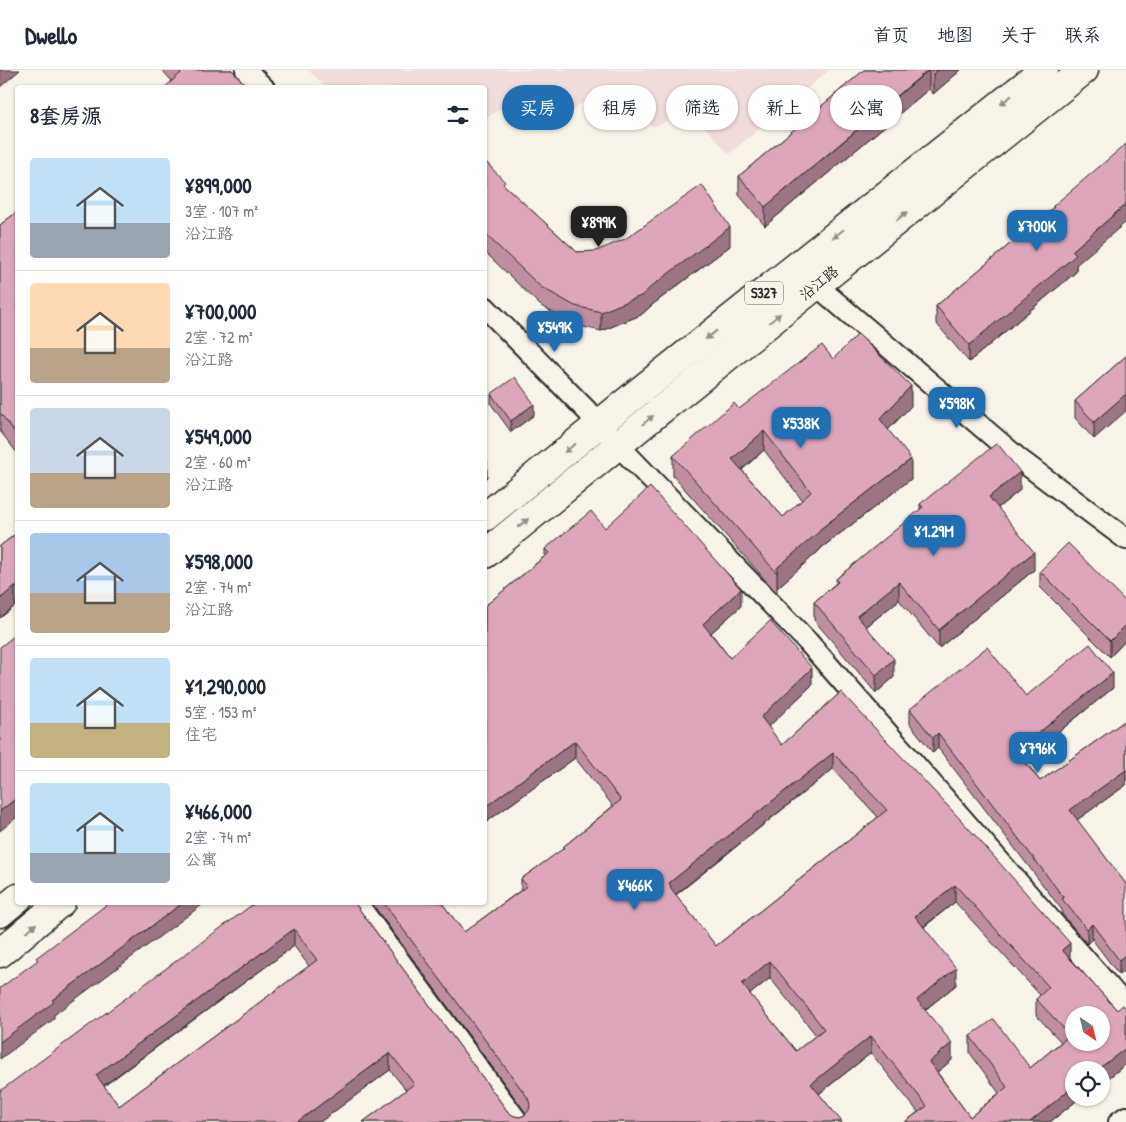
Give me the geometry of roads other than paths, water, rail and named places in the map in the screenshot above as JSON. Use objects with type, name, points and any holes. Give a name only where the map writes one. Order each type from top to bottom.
[{"type":"main road","name":"沿江路","points":[[487,514],[1044,70]]},
{"type":"main road","name":"沿江路","points":[[487,552],[1084,70]]},
{"type":"main road","points":[[0,913],[15,900]]},
{"type":"main road","points":[[0,953],[57,905]]},
{"type":"street","points":[[246,70],[261,85]]},
{"type":"street","points":[[816,285],[1019,459],[1126,539]]},
{"type":"street","points":[[487,309],[600,424],[808,642],[1126,1006]]},
{"type":"street","points":[[358,905],[518,1122]]},
{"type":"street","points":[[1119,1122],[1126,1117]]}]
